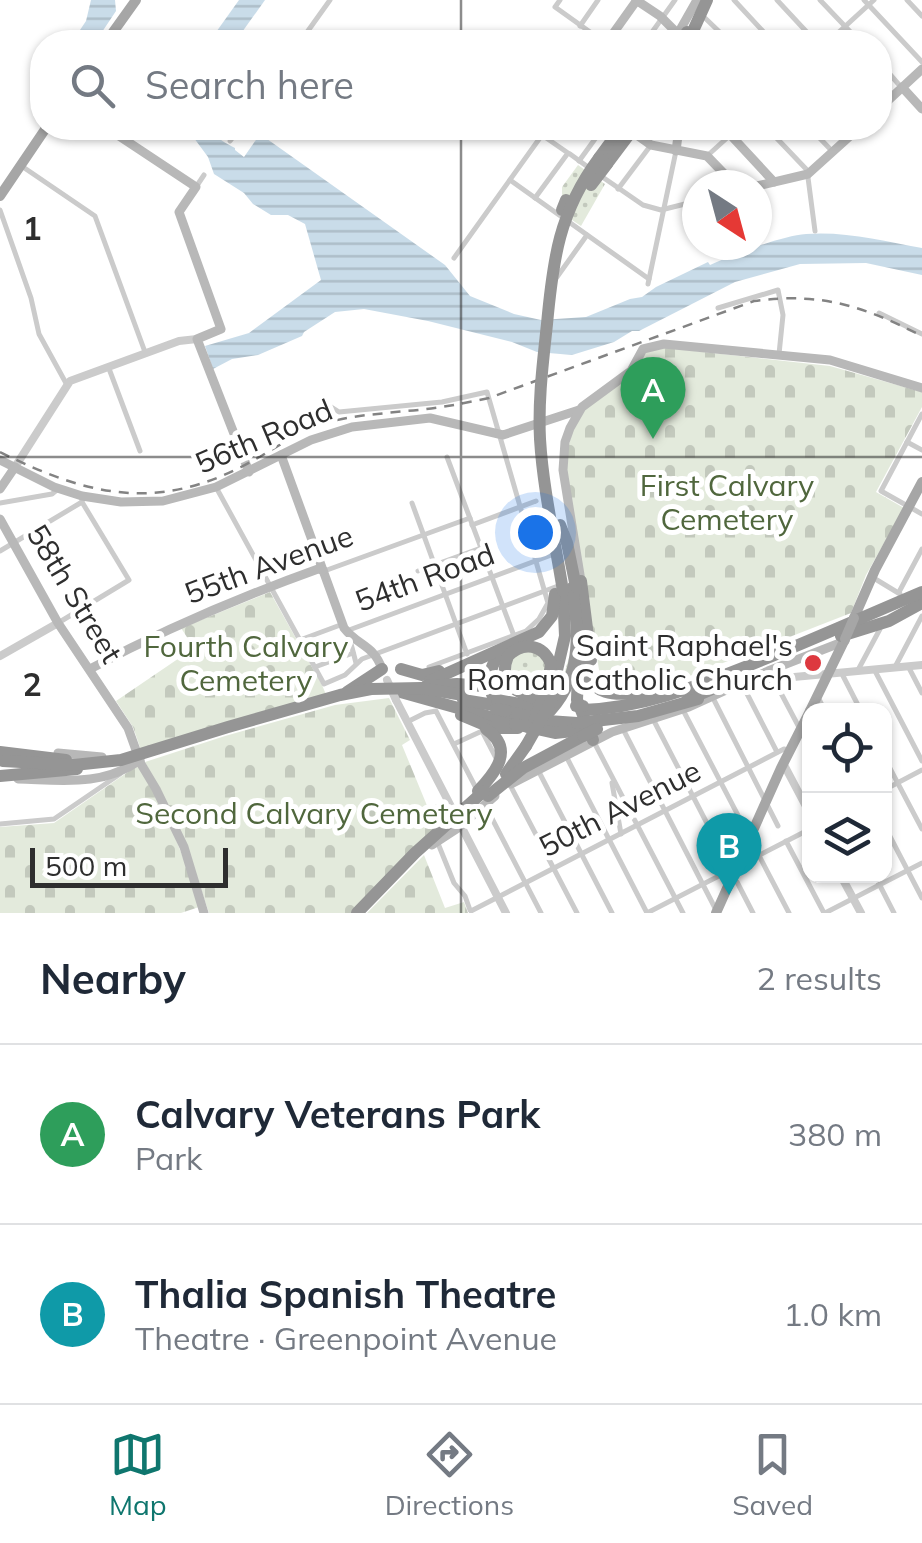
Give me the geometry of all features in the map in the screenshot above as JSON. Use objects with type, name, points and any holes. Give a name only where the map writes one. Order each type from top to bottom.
[{"type":"highway","points":[[688,30],[704,0]]},
{"type":"highway","points":[[478,726],[518,729],[541,719],[558,702],[570,680],[576,654],[578,622],[565,589],[542,464],[540,390],[557,242],[573,198],[613,140]]},
{"type":"highway","points":[[401,669],[427,674],[534,636],[544,627],[565,589],[570,549],[553,526],[547,424],[558,280],[568,233],[599,159]]},
{"type":"highway","points":[[599,159],[571,186],[554,230],[534,396],[536,452],[565,589],[582,636],[585,671],[591,682],[621,695],[667,688]]},
{"type":"highway","points":[[361,913],[506,773],[544,716],[568,647],[566,543],[553,526]]},
{"type":"highway","points":[[565,589],[590,636],[592,675],[602,690]]},
{"type":"highway","points":[[708,673],[898,598],[922,602]]},
{"type":"highway","points":[[566,719],[674,695],[835,631],[898,598]]},
{"type":"highway","points":[[273,717],[360,695],[396,692],[566,719],[638,716],[706,698],[889,620],[922,602]]},
{"type":"highway","points":[[361,913],[416,853],[484,795],[538,764],[566,719],[667,688],[855,616]]},
{"type":"highway","points":[[523,746],[580,712],[576,692],[582,636]]},
{"type":"highway","points":[[511,641],[494,662],[489,681],[495,703],[504,714],[631,720],[681,710]]},
{"type":"highway","points":[[566,719],[547,655],[540,648],[520,647],[507,658],[505,674],[510,685],[566,719],[678,704],[741,682]]},
{"type":"highway","points":[[332,699],[355,688],[426,682],[471,658]]},
{"type":"highway","points":[[0,764],[68,770],[123,763],[332,699],[391,685],[446,684],[566,719],[652,707],[741,682]]},
{"type":"highway","points":[[553,683],[566,719]]},
{"type":"highway","points":[[0,764],[121,760],[278,712],[371,689],[408,688],[496,701]]},
{"type":"highway","points":[[413,694],[494,735],[501,752],[484,795]]},
{"type":"highway","points":[[0,764],[50,757],[93,765],[123,763]]},
{"type":"main road","points":[[115,30],[136,0]]},
{"type":"main road","points":[[614,30],[637,0],[673,30]]},
{"type":"main road","points":[[692,30],[705,18],[704,0]]},
{"type":"main road","points":[[892,97],[922,65]]},
{"type":"main road","points":[[902,87],[922,108]]},
{"type":"main road","points":[[0,196],[38,140]]},
{"type":"main road","points":[[125,140],[196,187],[179,212],[221,329],[197,338],[249,472]]},
{"type":"main road","points":[[640,140],[651,146],[708,156],[721,170]]},
{"type":"main road","points":[[676,151],[677,140]]},
{"type":"main road","points":[[738,140],[774,182],[808,174],[844,140]]},
{"type":"main road","points":[[570,549],[563,456],[568,431],[590,399],[631,372],[642,349],[664,344],[834,361],[922,388]]},
{"type":"main road","points":[[500,435],[579,410]]},
{"type":"main road","name":"56th Road","points":[[0,460],[82,499],[143,502],[216,488],[312,440],[371,423],[439,419],[500,435]]},
{"type":"main road","points":[[281,455],[346,630],[376,654],[391,685]]},
{"type":"main road","points":[[0,489],[15,468]]},
{"type":"main road","points":[[814,703],[835,672],[841,640],[922,482]]},
{"type":"main road","name":"58th Street","points":[[0,518],[58,623],[144,755],[184,847],[204,913]]},
{"type":"main road","name":"55th Avenue","points":[[90,670],[164,631],[271,586],[323,570]]},
{"type":"main road","points":[[855,616],[898,598]]},
{"type":"main road","points":[[841,640],[904,618],[922,602]]},
{"type":"main road","points":[[484,795],[510,785],[538,764],[566,719],[653,719],[706,698]]},
{"type":"main road","points":[[717,912],[784,755],[802,726]]},
{"type":"main road","points":[[0,764],[89,780],[103,778],[123,763],[132,738]]},
{"type":"main road","points":[[0,764],[99,757],[123,763]]},
{"type":"main road","points":[[89,780],[96,790]]},
{"type":"main road","points":[[421,852],[461,818]]},
{"type":"main road","points":[[361,913],[461,818]]},
{"type":"street","points":[[309,30],[330,0]]},
{"type":"street","points":[[560,0],[554,7],[586,30]]},
{"type":"street","points":[[580,26],[598,0]]},
{"type":"street","points":[[654,30],[675,0]]},
{"type":"street","points":[[734,0],[762,30]]},
{"type":"street","points":[[776,0],[805,30]]},
{"type":"street","points":[[820,0],[849,30]]},
{"type":"street","points":[[907,0],[922,16]]},
{"type":"street","points":[[841,30],[869,2],[922,65]]},
{"type":"street","points":[[705,18],[718,30]]},
{"type":"street","points":[[892,76],[902,87]]},
{"type":"street","points":[[454,258],[538,140]]},
{"type":"street","points":[[549,140],[643,205],[661,210],[682,204]]},
{"type":"street","points":[[579,161],[607,140]]},
{"type":"street","points":[[708,156],[722,140]]},
{"type":"street","points":[[778,140],[808,174],[815,231]]},
{"type":"street","points":[[822,140],[833,152]]},
{"type":"street","points":[[618,189],[651,146]]},
{"type":"street","points":[[510,180],[649,282],[676,151]]},
{"type":"street","points":[[536,198],[569,154]]},
{"type":"street","points":[[21,165],[95,216],[145,352]]},
{"type":"street","points":[[196,187],[204,175]]},
{"type":"street","points":[[0,210],[39,334],[67,385]]},
{"type":"street","points":[[554,227],[561,217]]},
{"type":"street","points":[[555,279],[587,235]]},
{"type":"street","points":[[718,308],[778,290],[783,315],[779,355]]},
{"type":"street","points":[[879,313],[922,334]]},
{"type":"street","points":[[15,468],[74,379],[179,340],[197,338]]},
{"type":"street","points":[[108,366],[140,451]]},
{"type":"street","points":[[322,401],[340,412],[442,402],[487,392],[536,561],[565,589]]},
{"type":"street","points":[[922,414],[881,492],[922,514]]},
{"type":"street","points":[[907,442],[922,450]]},
{"type":"street","points":[[447,457],[503,606],[511,641]]},
{"type":"street","points":[[0,502],[52,494],[58,488]]},
{"type":"street","points":[[216,488],[324,684],[343,677],[356,663],[376,654],[503,606],[565,589]]},
{"type":"street","points":[[0,551],[82,499],[129,580],[0,656]]},
{"type":"street","name":"55th Avenue","points":[[323,570],[536,501]]},
{"type":"street","points":[[412,502],[471,658]]},
{"type":"street","points":[[418,571],[481,548]]},
{"type":"street","name":"54th Road","points":[[300,640],[346,630],[570,549]]},
{"type":"street","points":[[872,577],[898,598],[922,550]]},
{"type":"street","points":[[895,667],[917,626],[922,602]]},
{"type":"street","points":[[904,618],[911,618],[917,626]]},
{"type":"street","points":[[858,670],[880,628]]},
{"type":"street","points":[[346,630],[356,663]]},
{"type":"street","points":[[315,667],[353,653]]},
{"type":"street","points":[[802,796],[784,755],[741,682],[922,665]]},
{"type":"street","points":[[908,666],[922,693]]},
{"type":"street","points":[[401,669],[391,685],[506,913]]},
{"type":"street","points":[[874,669],[922,761]]},
{"type":"street","points":[[835,672],[856,703]]},
{"type":"street","points":[[773,678],[802,734]]},
{"type":"street","points":[[817,696],[821,703]]},
{"type":"street","points":[[706,698],[749,768],[778,826]]},
{"type":"street","points":[[681,710],[789,913]]},
{"type":"street","points":[[407,722],[435,711],[484,795],[541,913]]},
{"type":"street","points":[[566,719],[611,775],[682,913]]},
{"type":"street","points":[[566,719],[665,811],[717,912]]},
{"type":"street","points":[[566,719],[610,840],[647,913],[802,833]]},
{"type":"street","points":[[653,719],[753,913]]},
{"type":"street","points":[[454,744],[478,726],[496,758],[484,795]]},
{"type":"street","name":"50th Avenue","points":[[471,912],[721,782],[784,755]]},
{"type":"street","points":[[0,824],[54,819],[96,790],[123,763]]},
{"type":"street","points":[[538,764],[612,913]]},
{"type":"street","points":[[892,786],[922,770]]},
{"type":"street","points":[[892,771],[922,829]]},
{"type":"street","points":[[510,785],[576,913]]},
{"type":"street","points":[[616,790],[621,834]]},
{"type":"street","points":[[892,840],[922,898]]},
{"type":"street","points":[[438,841],[453,882],[465,896],[471,912]]},
{"type":"street","points":[[786,841],[825,913],[922,863]]},
{"type":"street","points":[[845,883],[860,913]]},
{"type":"street","points":[[880,885],[894,913]]},
{"type":"green space","points":[[578,165],[605,184],[581,226],[557,210],[562,187]]},
{"type":"green space","name":"First Calvary Cemetery","points":[[659,347],[830,366],[922,392],[922,407],[876,492],[904,508],[866,575],[851,613],[669,684],[628,692],[601,682],[567,475],[568,455],[571,435],[586,409],[629,377],[643,353]]},
{"type":"green space","name":"Fourth Calvary Cemetery","points":[[270,592],[327,697],[142,753],[133,727],[116,701],[194,648],[181,628]]},
{"type":"green space","points":[[537,650],[561,684],[571,651],[563,689],[538,696],[510,682],[512,655]]},
{"type":"green space","name":"Second Calvary Cemetery","points":[[389,698],[410,740],[402,745],[428,808],[444,801],[451,816],[355,913],[209,913],[184,838],[145,762],[335,705]]},
{"type":"green space","points":[[138,765],[174,834],[199,907],[181,913],[0,913],[0,827],[54,823]]},
{"type":"green space","points":[[424,855],[445,908],[464,902],[468,913],[367,913]]},
{"type":"water","points":[[91,0],[115,0],[116,11],[103,30],[80,30]]},
{"type":"water","points":[[239,0],[265,0],[244,30],[218,30]]},
{"type":"water","points":[[195,140],[222,140],[244,157],[256,140],[268,140],[445,265],[470,296],[541,320],[586,317],[642,297],[708,262],[710,265],[722,260],[772,260],[772,242],[796,235],[850,235],[922,248],[922,275],[866,263],[800,264],[735,282],[639,331],[572,355],[537,352],[428,321],[364,309],[335,312],[302,336],[213,369],[205,346],[249,333],[321,280],[305,224],[288,215],[271,215],[214,174]]},
{"type":"railway","points":[[0,452],[90,487],[148,493],[178,490],[241,467],[318,426],[348,418],[489,398],[754,301],[800,298],[841,304],[922,336]]},
{"type":"place","name":"Calvary Veterans Park","points":[[653,439]]},
{"type":"place","name":"Saint Raphael's Roman Catholic Church","points":[[813,663]]},
{"type":"place","name":"Thalia Spanish Theatre","points":[[729,895]]}]
